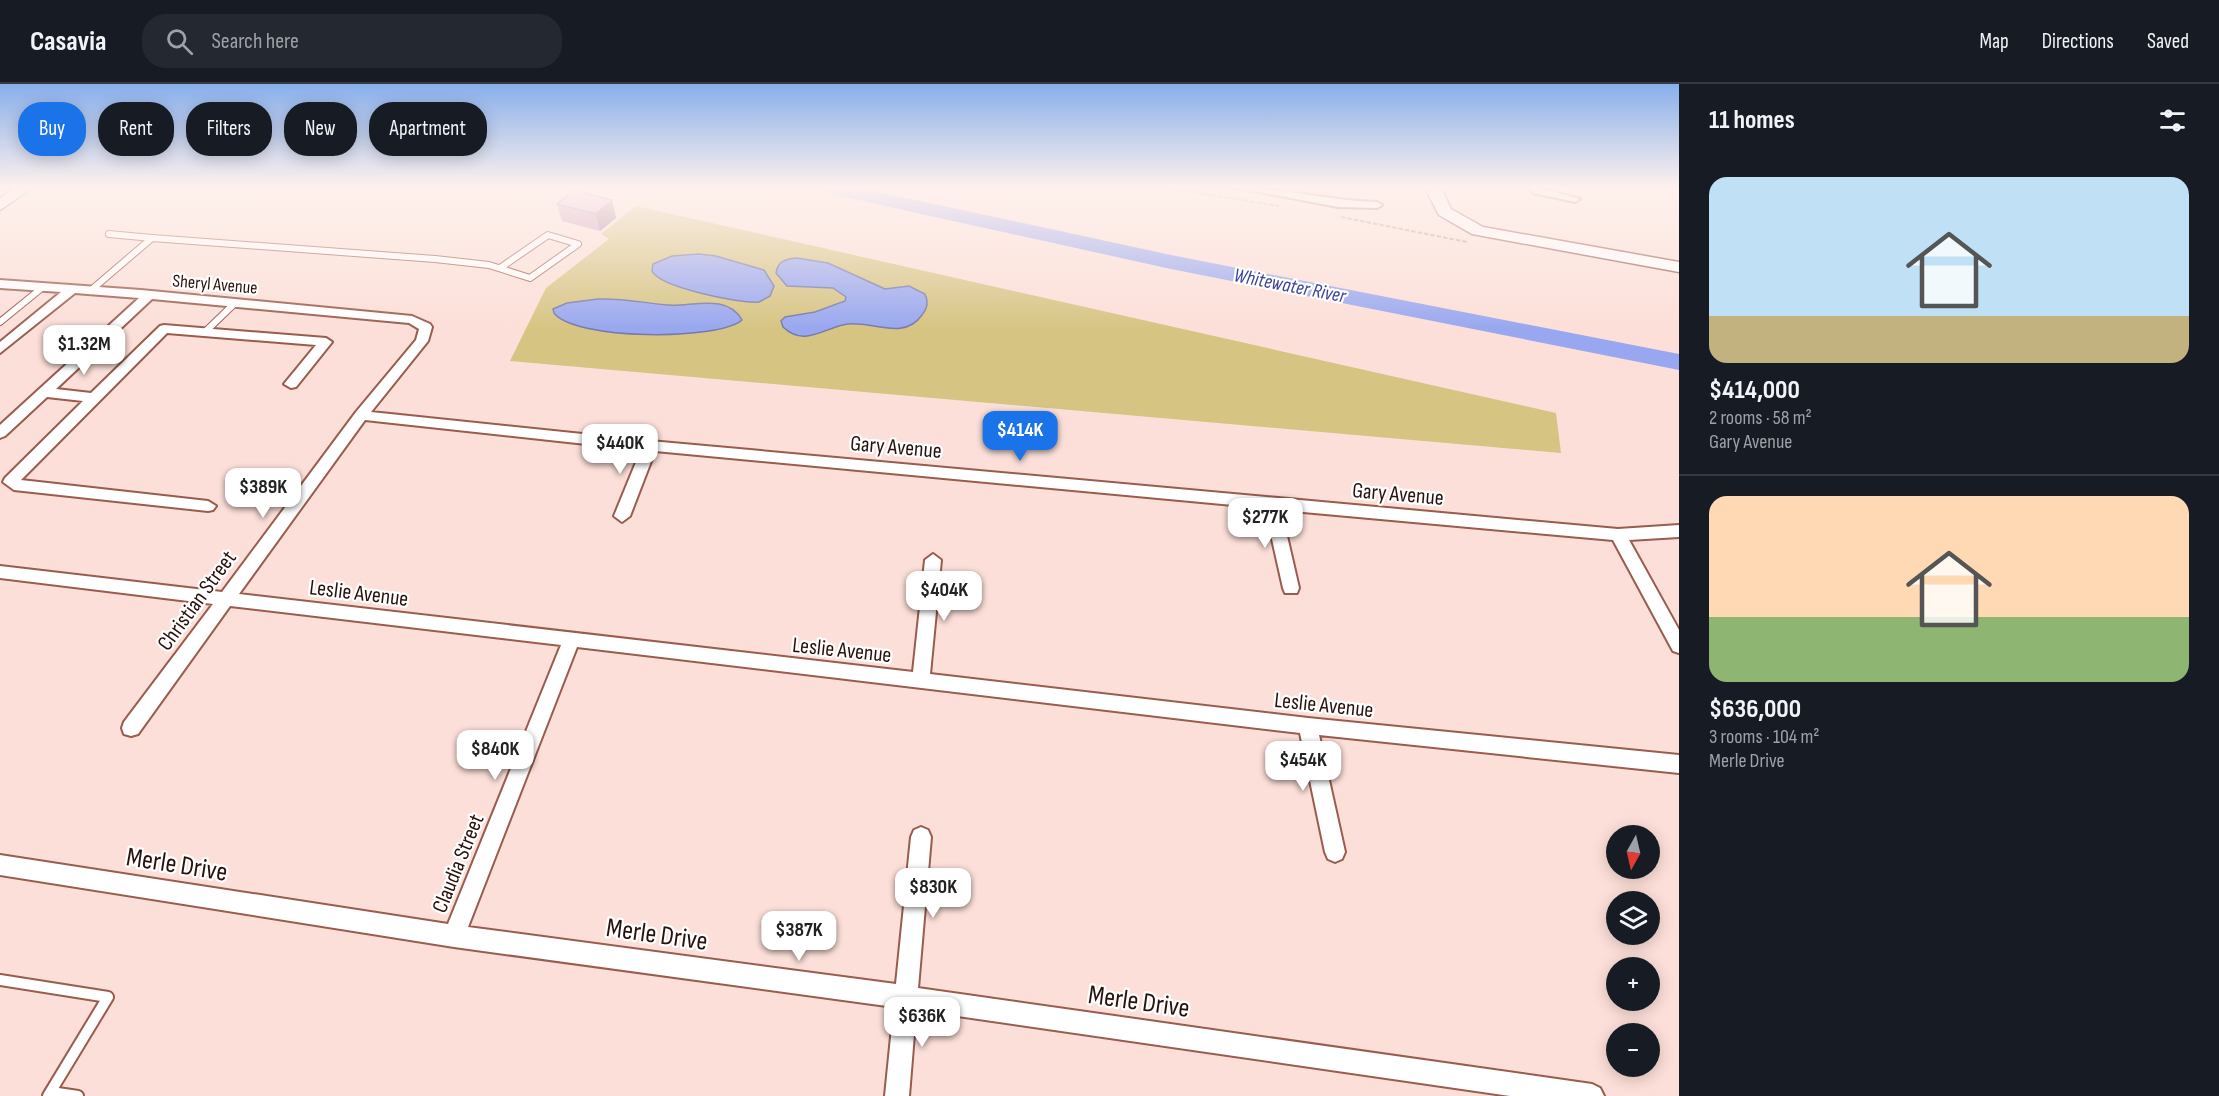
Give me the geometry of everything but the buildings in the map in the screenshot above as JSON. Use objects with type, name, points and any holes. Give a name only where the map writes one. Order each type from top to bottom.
[{"type":"street","points":[[1502,235],[1679,267]]},
{"type":"street","points":[[1536,235],[1679,260]]},
{"type":"street","name":"Sheryl Avenue","points":[[0,284],[412,320],[426,327]]},
{"type":"street","points":[[0,349],[72,290]]},
{"type":"street","points":[[0,433],[148,296]]},
{"type":"street","name":"Christian Street","points":[[131,728],[361,415],[422,341],[426,327]]},
{"type":"street","points":[[5,484],[162,331],[170,328],[326,342],[291,384]]},
{"type":"street","points":[[44,392],[94,398]]},
{"type":"street","name":"Gary Avenue","points":[[361,415],[650,446],[1618,535],[1679,531]]},
{"type":"street","points":[[622,516],[650,446]]},
{"type":"street","points":[[5,484],[208,506]]},
{"type":"street","points":[[1272,502],[1291,588]]},
{"type":"street","points":[[1618,535],[1679,646]]},
{"type":"street","points":[[921,680],[933,560]]},
{"type":"street","name":"Leslie Avenue","points":[[0,573],[1308,726],[1679,764]]},
{"type":"street","name":"Claudia Street","points":[[454,936],[571,641]]},
{"type":"street","points":[[1308,726],[1335,852]]},
{"type":"street","points":[[897,1096],[921,837]]},
{"type":"street","name":"Merle Drive","points":[[0,865],[454,936],[906,997],[1592,1096]]},
{"type":"lane","points":[[122,235],[435,259],[500,268],[530,278],[578,244],[549,235]]},
{"type":"lane","points":[[500,268],[548,235]]},
{"type":"lane","points":[[90,291],[152,238]]},
{"type":"lane","points":[[0,322],[43,287]]},
{"type":"lane","points":[[206,331],[234,304]]},
{"type":"lane","points":[[0,980],[108,997],[50,1094],[78,1096]]},
{"type":"path","points":[[1431,235],[1470,243]]},
{"type":"shaded area","points":[[603,235],[766,235],[1556,413],[1561,453],[510,361],[546,288],[609,239]]},
{"type":"water","points":[[699,254],[716,256],[764,270],[774,286],[770,296],[759,302],[719,297],[669,283],[652,271],[653,264],[672,256]]},
{"type":"water","points":[[797,258],[828,263],[885,289],[909,286],[925,294],[926,308],[915,323],[906,327],[887,328],[848,324],[807,336],[791,333],[783,327],[781,321],[785,317],[815,312],[845,301],[846,297],[833,288],[787,286],[776,273],[778,266],[783,261]]},
{"type":"water","points":[[598,299],[668,305],[718,304],[735,312],[742,320],[728,327],[705,332],[647,335],[588,328],[567,322],[554,313],[553,309],[567,303]]},
{"type":"waterway","name":"Whitewater River","points":[[1048,235],[1171,262],[1679,362]]}]
